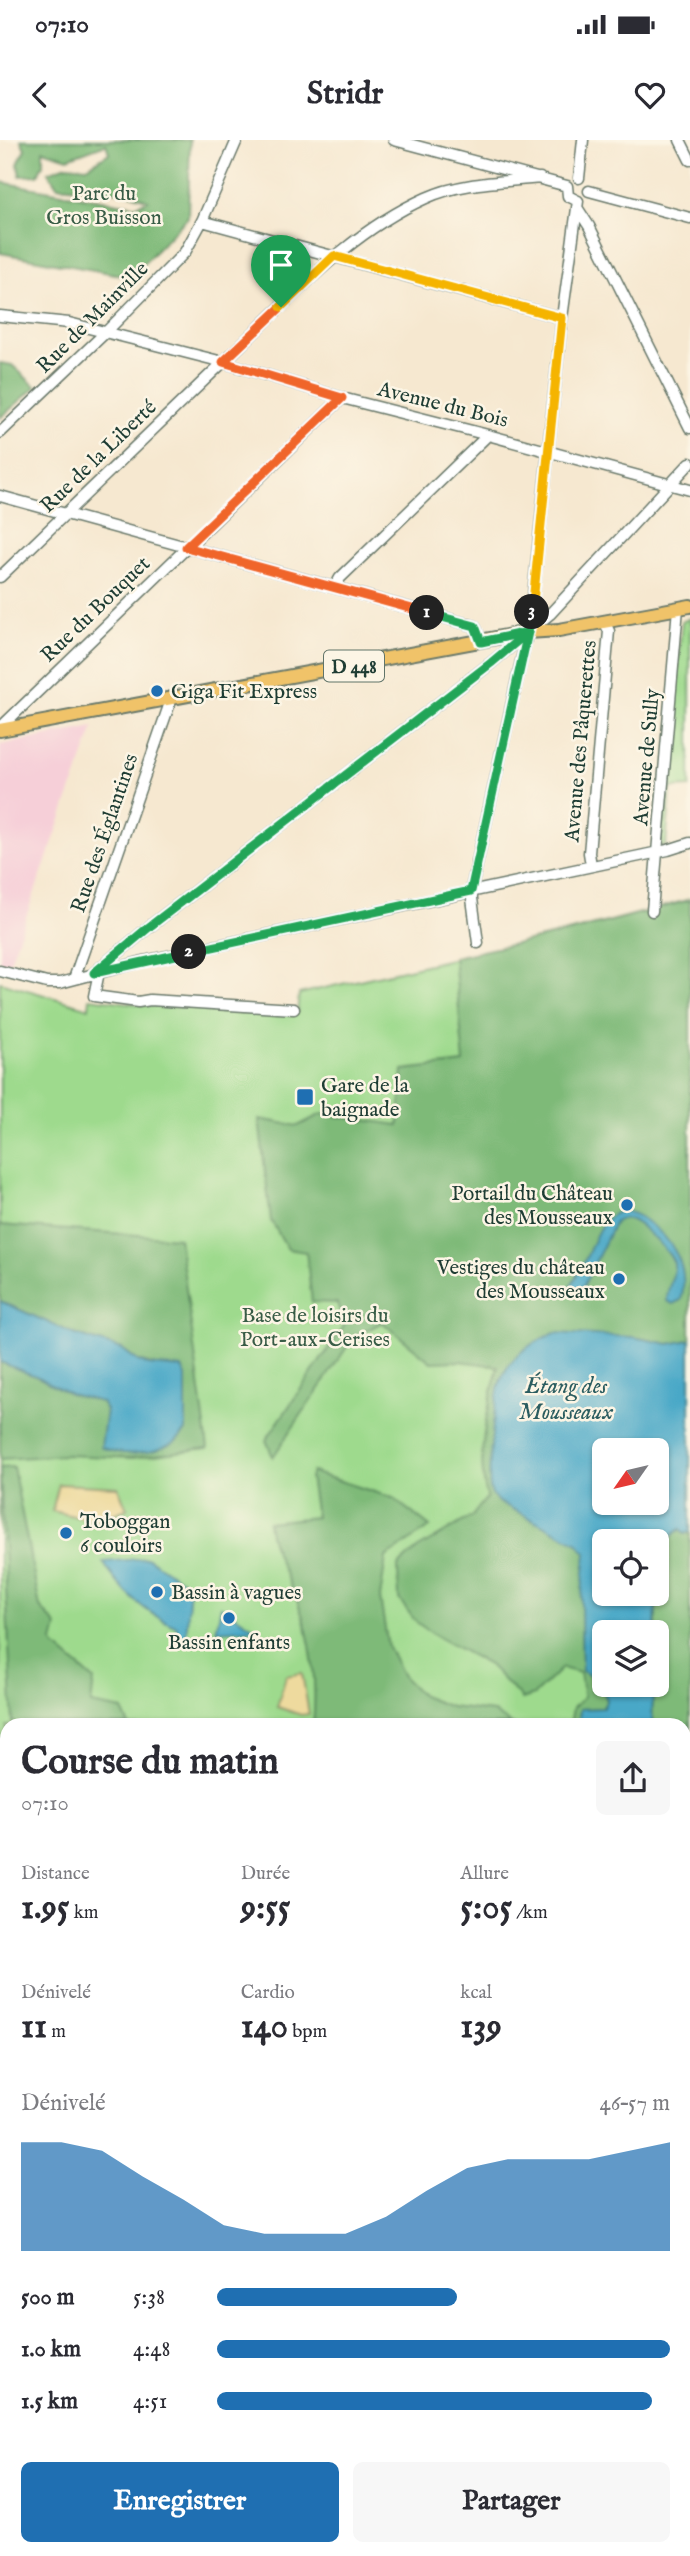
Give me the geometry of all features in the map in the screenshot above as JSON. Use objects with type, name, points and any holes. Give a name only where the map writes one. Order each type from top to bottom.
[{"type":"main road","name":"D 448","points":[[0,729],[176,699],[528,632],[559,630],[684,607]]},
{"type":"street","name":"Rue de Mainville","points":[[0,433],[106,333],[185,252],[202,221],[237,140]]},
{"type":"street","points":[[394,140],[567,186]]},
{"type":"street","points":[[579,178],[583,140]]},
{"type":"street","points":[[680,140],[690,159]]},
{"type":"street","name":"Rue de la Liberté","points":[[0,578],[334,256],[384,219],[429,196],[480,185],[540,178]]},
{"type":"street","points":[[478,943],[471,891],[528,632],[574,226],[578,205],[589,191],[588,184],[579,178],[573,178],[567,186],[568,196],[578,205],[690,428]]},
{"type":"street","points":[[589,191],[690,218]]},
{"type":"street","points":[[202,221],[562,318]]},
{"type":"street","name":"Avenue du Bois","points":[[0,316],[69,323],[223,362],[342,398],[690,490]]},
{"type":"street","name":"Rue du Bouquet","points":[[0,729],[342,398]]},
{"type":"street","points":[[335,587],[340,578],[488,435]]},
{"type":"street","points":[[294,1009],[195,1002],[138,1002],[94,996],[97,972],[149,927],[491,663],[550,614],[690,463]]},
{"type":"street","points":[[0,496],[475,626],[481,642]]},
{"type":"street","name":"Avenue de Sully","points":[[652,911],[684,607]]},
{"type":"street","name":"Avenue des Pâquerettes","points":[[591,865],[589,853],[609,631],[604,621]]},
{"type":"street","name":"Rue des Églantines","points":[[74,979],[176,699]]},
{"type":"street","points":[[0,971],[47,983],[74,979],[144,961],[690,843]]},
{"type":"shaded area","points":[[94,727],[8,967],[0,965],[0,745]]},
{"type":"green space","name":"Parc du Gros Buisson","points":[[21,140],[190,140],[188,217],[131,277],[0,253],[0,182],[135,206],[148,200],[127,192],[57,186],[48,172],[67,165],[87,167],[109,153],[106,144],[68,158],[43,150],[43,164],[38,175],[20,176],[18,164],[25,149]]},
{"type":"green space","points":[[0,363],[12,365],[36,387],[0,418]]},
{"type":"green space","points":[[690,618],[690,787],[671,788],[666,845],[660,847],[682,622]]},
{"type":"green space","name":"Base de loisirs du Port-aux-Cerises","points":[[690,899],[690,1718],[0,1718],[0,982],[89,1008],[90,998],[145,1005],[297,1013],[299,994],[544,938]]},
{"type":"green space","points":[[690,900],[690,1340],[669,1344],[633,1337],[605,1438],[592,1438],[592,1484],[576,1542],[587,1553],[581,1602],[582,1670],[592,1677],[592,1697],[605,1697],[606,1701],[603,1708],[580,1709],[579,1718],[571,1718],[573,1708],[584,1697],[580,1673],[562,1668],[534,1695],[522,1699],[489,1665],[416,1622],[399,1599],[398,1566],[417,1549],[472,1516],[487,1497],[482,1464],[483,1448],[498,1366],[459,1361],[431,1362],[382,1322],[353,1338],[273,1457],[266,1440],[344,1326],[337,1303],[312,1302],[306,1252],[288,1249],[271,1221],[259,1119],[298,1126],[321,1114],[399,1125],[403,1070],[464,1063],[454,957],[570,932]]},
{"type":"green space","points":[[0,1225],[179,1238],[208,1448],[132,1458],[66,1455],[0,1459],[0,1362],[38,1377],[70,1394],[101,1402],[106,1409],[102,1447],[186,1431],[186,1399],[159,1367],[138,1361],[122,1349],[74,1334],[0,1301]]},
{"type":"green space","points":[[13,1467],[40,1607],[57,1626],[54,1645],[94,1680],[91,1704],[122,1710],[126,1718],[13,1718],[0,1468]]},
{"type":"green space","points":[[312,1472],[393,1498],[430,1527],[386,1557],[380,1598],[388,1647],[404,1678],[422,1696],[451,1707],[493,1712],[502,1718],[313,1718],[314,1679],[307,1632],[298,1603],[280,1563],[268,1522],[316,1517],[310,1477]]},
{"type":"green space","points":[[680,1529],[684,1534],[690,1532],[690,1718],[652,1718],[653,1697],[669,1697],[669,1620],[656,1620],[656,1606],[669,1606],[669,1538]]},
{"type":"sand","points":[[59,1484],[118,1487],[127,1509],[94,1521],[52,1511]]},
{"type":"sand","points":[[302,1673],[309,1714],[301,1715],[277,1707],[286,1676]]},
{"type":"water","points":[[621,1211],[643,1219],[656,1228],[671,1245],[681,1265],[683,1276],[681,1300],[673,1304],[667,1301],[674,1268],[672,1258],[648,1233],[627,1219],[615,1222],[583,1287],[575,1289],[571,1286],[602,1224]]},
{"type":"water","points":[[0,1301],[74,1334],[122,1349],[148,1365],[182,1368],[186,1376],[186,1431],[173,1443],[147,1452],[118,1452],[101,1447],[106,1410],[101,1402],[70,1394],[38,1377],[0,1362]]},
{"type":"water","name":"Étang des Mousseaux","points":[[555,1333],[633,1337],[669,1344],[690,1340],[690,1532],[684,1534],[680,1529],[669,1538],[669,1529],[592,1529],[592,1606],[656,1606],[655,1620],[592,1620],[592,1677],[582,1671],[581,1602],[586,1553],[576,1542],[497,1501],[491,1492],[492,1434],[499,1385],[506,1369],[518,1355]]},
{"type":"water","name":"Bassin à vagues","points":[[148,1558],[190,1586],[186,1639],[176,1635],[177,1627],[154,1615],[135,1600],[103,1562]]},
{"type":"water","name":"Bassin enfants","points":[[221,1606],[256,1629],[216,1631]]},
{"type":"water","name":"Étang des Mousseaux","points":[[605,1697],[653,1697],[652,1718],[579,1718],[580,1709],[603,1708]]},
{"type":"place","name":"Giga Fit Express","points":[[157,691]]},
{"type":"place","name":"Gare de la baignade","points":[[305,1097]]},
{"type":"place","name":"Portail du Château des Mousseaux","points":[[627,1205]]},
{"type":"place","name":"Vestiges du château des Mousseaux","points":[[619,1279]]},
{"type":"place","name":"Toboggan 6 couloirs","points":[[66,1533]]},
{"type":"place","name":"Bassin à vagues","points":[[157,1592]]},
{"type":"place","name":"Bassin enfants","points":[[229,1618]]},
{"type":"route","points":[[281,307],[223,362],[342,398],[186,547],[475,626],[481,642],[528,632],[471,891],[94,973],[149,927],[528,632],[562,318],[334,256],[281,307]]}]
